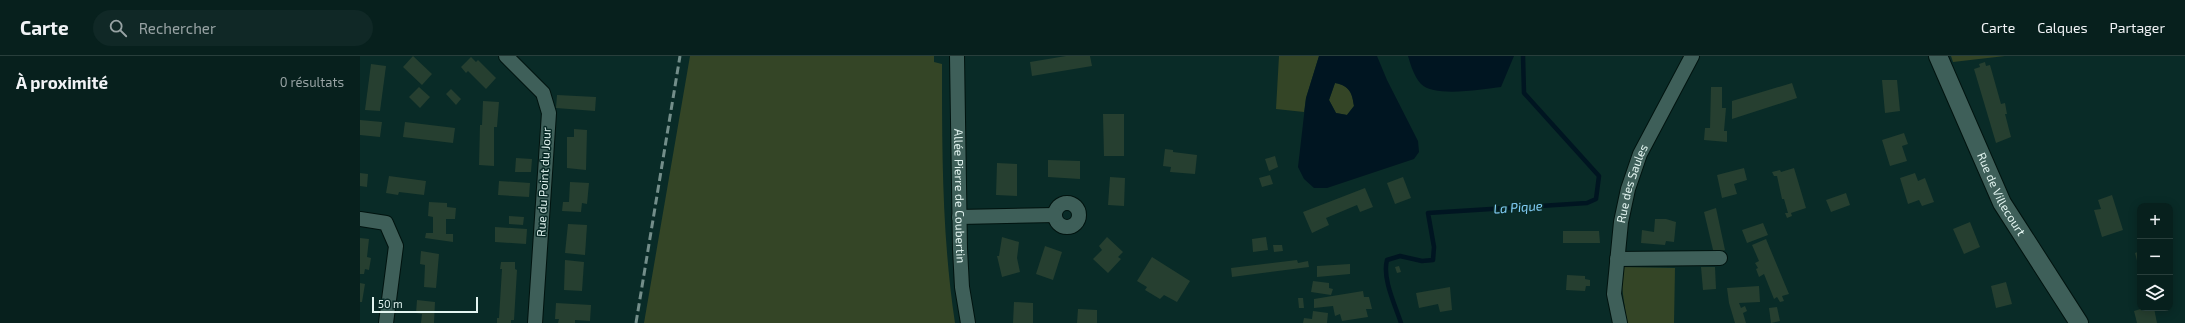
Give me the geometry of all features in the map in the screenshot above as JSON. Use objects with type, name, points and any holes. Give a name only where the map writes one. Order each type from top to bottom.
[{"type":"street","name":"Rue du Point du Jour","points":[[506,56],[542,93],[549,113],[535,323]]},
{"type":"street","name":"Rue des Saules","points":[[1620,323],[1614,294],[1628,189],[1640,154],[1692,56]]},
{"type":"street","name":"Rue de Villecourt","points":[[1938,56],[2002,203],[2079,323]]},
{"type":"street","name":"Allée Pierre de Coubertin","points":[[959,60],[959,217],[962,287],[968,323]]},
{"type":"street","points":[[959,217],[1054,215]]},
{"type":"street","points":[[360,219],[386,223],[396,246],[386,323]]},
{"type":"street","points":[[1618,259],[1720,258]]},
{"type":"green space","points":[[690,56],[934,56],[934,62],[942,64],[945,226],[947,258],[955,323],[644,323]]},
{"type":"green space","points":[[1279,56],[1319,56],[1306,98],[1304,112],[1276,109]]},
{"type":"green space","points":[[1951,56],[2005,56],[1953,62]]},
{"type":"green space","points":[[1335,83],[1347,88],[1351,94],[1354,106],[1347,115],[1336,113],[1329,100]]},
{"type":"green space","points":[[1622,267],[1675,268],[1674,323],[1627,323],[1621,280]]},
{"type":"water","points":[[1319,56],[1377,56],[1387,80],[1418,141],[1419,152],[1414,159],[1327,188],[1314,188],[1304,179],[1298,167],[1306,98]],"holes":[[[1335,83],[1347,88],[1353,101],[1354,106],[1347,115],[1336,113],[1329,100]]]},
{"type":"water","points":[[1408,56],[1514,56],[1501,87],[1448,92],[1437,91],[1421,84],[1415,74]]},
{"type":"building","points":[[413,56],[432,74],[422,85],[403,67]]},
{"type":"building","points":[[1066,56],[1090,56],[1092,66],[1032,76],[1030,62]]},
{"type":"building","points":[[471,57],[476,62],[478,60],[496,78],[486,89],[468,71],[466,73],[461,67]]},
{"type":"building","points":[[1985,62],[1986,66],[1990,65],[2001,104],[2005,103],[2007,114],[2005,114],[2011,137],[1996,143],[1974,69],[1980,67],[1979,64]]},
{"type":"building","points":[[371,64],[386,66],[380,111],[365,110]]},
{"type":"building","points":[[1882,80],[1897,80],[1900,111],[1885,113]]},
{"type":"building","points":[[1792,83],[1797,98],[1732,119],[1732,101]]},
{"type":"building","points":[[419,87],[430,97],[420,108],[409,97]]},
{"type":"building","points":[[1711,87],[1722,87],[1722,108],[1726,108],[1724,131],[1727,131],[1727,142],[1704,140],[1705,128],[1710,128]]},
{"type":"building","points":[[451,89],[461,99],[456,105],[446,94]]},
{"type":"building","points":[[557,95],[596,97],[595,111],[556,108]]},
{"type":"building","points":[[483,101],[499,102],[497,127],[494,127],[494,166],[479,165],[480,125],[482,125]]},
{"type":"building","points":[[1103,114],[1124,114],[1124,156],[1104,156]]},
{"type":"building","points":[[360,120],[382,122],[380,137],[360,135]]},
{"type":"building","points":[[405,122],[455,128],[453,143],[403,137]]},
{"type":"building","points":[[574,129],[587,130],[586,170],[567,168],[567,137],[574,137]]},
{"type":"building","points":[[1904,133],[1908,144],[1902,146],[1907,161],[1890,166],[1882,140]]},
{"type":"building","points":[[1165,149],[1173,150],[1173,152],[1197,155],[1195,174],[1170,172],[1171,167],[1163,166]]},
{"type":"building","points":[[1275,156],[1278,167],[1269,171],[1265,159]]},
{"type":"building","points":[[516,158],[532,159],[531,172],[515,172]]},
{"type":"building","points":[[1048,160],[1080,161],[1080,179],[1048,177]]},
{"type":"building","points":[[997,163],[1017,164],[1017,196],[996,195]]},
{"type":"building","points":[[1744,168],[1747,180],[1734,184],[1737,194],[1722,198],[1717,175]]},
{"type":"building","points":[[1794,168],[1806,208],[1791,213],[1792,216],[1787,218],[1785,213],[1788,213],[1784,199],[1782,199],[1777,176],[1774,176],[1772,172],[1780,170],[1781,172]]},
{"type":"building","points":[[360,173],[368,174],[367,187],[360,186]]},
{"type":"building","points":[[1915,173],[1918,181],[1925,178],[1934,202],[1922,206],[1919,200],[1908,204],[1900,178]]},
{"type":"building","points":[[1270,175],[1273,184],[1262,187],[1259,178]]},
{"type":"building","points":[[389,176],[426,181],[424,195],[399,192],[398,195],[386,193]]},
{"type":"building","points":[[1110,177],[1125,178],[1124,206],[1108,205]]},
{"type":"building","points":[[1403,177],[1411,198],[1395,204],[1387,183]]},
{"type":"building","points":[[499,181],[530,183],[529,197],[498,195]]},
{"type":"building","points":[[570,182],[589,183],[587,204],[582,203],[581,212],[562,211],[563,202],[569,202]]},
{"type":"building","points":[[1365,188],[1373,207],[1360,212],[1357,205],[1326,218],[1329,225],[1312,233],[1303,212]]},
{"type":"building","points":[[1846,193],[1850,205],[1831,212],[1826,200]]},
{"type":"building","points":[[2112,195],[2123,230],[2102,237],[2094,210],[2101,209],[2098,200]]},
{"type":"building","points":[[429,202],[447,203],[447,207],[456,208],[455,219],[446,219],[446,234],[453,234],[453,242],[425,238],[426,233],[433,233],[433,217],[428,216]]},
{"type":"building","points":[[1716,208],[1725,250],[1714,254],[1704,212]]},
{"type":"building","points":[[509,216],[524,217],[523,225],[509,224]]},
{"type":"building","points":[[1655,219],[1666,219],[1676,222],[1674,242],[1666,241],[1665,245],[1641,243],[1642,230],[1654,232]]},
{"type":"building","points":[[1970,222],[1980,247],[1964,254],[1953,229]]},
{"type":"building","points":[[1763,223],[1768,235],[1747,243],[1742,230]]},
{"type":"building","points":[[568,224],[587,225],[585,255],[565,253]]},
{"type":"building","points":[[495,227],[527,229],[526,244],[495,242]]},
{"type":"building","points":[[1563,231],[1599,231],[1600,243],[1563,243]]},
{"type":"building","points":[[1002,237],[1019,242],[1017,258],[1020,272],[1002,277],[997,256],[999,256]]},
{"type":"building","points":[[1107,237],[1123,252],[1118,257],[1121,259],[1108,273],[1093,259],[1102,250],[1099,246]]},
{"type":"building","points":[[1266,237],[1268,250],[1253,252],[1252,239]]},
{"type":"building","points":[[360,238],[369,239],[367,257],[371,258],[369,270],[365,269],[364,274],[360,274]]},
{"type":"building","points":[[1766,239],[1789,294],[1782,296],[1784,301],[1780,302],[1777,297],[1774,299],[1764,274],[1759,277],[1756,269],[1758,268],[1755,263],[1759,261],[1752,245]]},
{"type":"building","points":[[1273,245],[1282,245],[1283,251],[1274,252]]},
{"type":"building","points":[[1045,246],[1062,252],[1053,280],[1036,274]]},
{"type":"building","points":[[421,251],[439,254],[436,288],[424,287],[425,265],[420,264]]},
{"type":"building","points":[[1152,257],[1190,281],[1177,302],[1164,295],[1160,299],[1145,290],[1147,287],[1137,281]]},
{"type":"building","points":[[565,260],[584,262],[582,291],[564,290]]},
{"type":"building","points":[[1297,260],[1298,263],[1308,261],[1309,267],[1232,277],[1231,268]]},
{"type":"building","points":[[501,262],[515,262],[515,269],[517,270],[514,320],[511,320],[511,323],[497,323],[497,318],[499,318],[502,269],[500,269]]},
{"type":"building","points":[[1350,264],[1350,274],[1317,277],[1317,266]]},
{"type":"building","points":[[1399,266],[1401,272],[1397,273],[1395,267]]},
{"type":"building","points":[[1701,267],[1715,267],[1716,289],[1703,290]]},
{"type":"building","points":[[1567,275],[1585,276],[1585,279],[1590,280],[1590,286],[1586,286],[1585,291],[1566,290]]},
{"type":"building","points":[[1313,281],[1329,283],[1329,288],[1333,289],[1331,295],[1311,292]]},
{"type":"building","points":[[2006,282],[2012,304],[1996,308],[1991,286]]},
{"type":"building","points":[[360,283],[365,284],[362,302],[360,302]]},
{"type":"building","points":[[1759,286],[1760,302],[1739,303],[1741,308],[1745,306],[1747,311],[1743,313],[1746,323],[1735,323],[1729,303],[1727,288]]},
{"type":"building","points":[[1450,287],[1452,310],[1440,312],[1438,304],[1419,308],[1416,293]]},
{"type":"building","points":[[1363,291],[1364,297],[1369,297],[1372,309],[1366,309],[1368,317],[1342,321],[1340,314],[1335,316],[1333,306],[1314,308],[1314,299]]},
{"type":"building","points":[[1298,298],[1303,298],[1304,308],[1299,308]]},
{"type":"building","points":[[417,300],[435,302],[434,323],[421,323],[422,314],[416,313]]},
{"type":"building","points":[[1014,302],[1033,303],[1033,323],[1013,323]]},
{"type":"building","points":[[556,303],[591,305],[590,321],[575,320],[575,323],[558,323],[559,319],[555,319]]},
{"type":"building","points":[[1777,307],[1780,321],[1771,323],[1769,308]]},
{"type":"building","points":[[1078,309],[1097,310],[1097,323],[1077,323]]},
{"type":"building","points":[[1313,311],[1328,313],[1327,323],[1303,323],[1304,318],[1312,319]]},
{"type":"building","points":[[2134,311],[2155,311],[2157,323],[2137,323]]},
{"type":"waterway","name":"La Pique","points":[[1401,323],[1386,275],[1387,260],[1400,256],[1422,261],[1433,260],[1434,247],[1428,213],[1587,203],[1596,199],[1599,176],[1524,93],[1523,56]]},
{"type":"railway","points":[[636,323],[680,56]]}]
